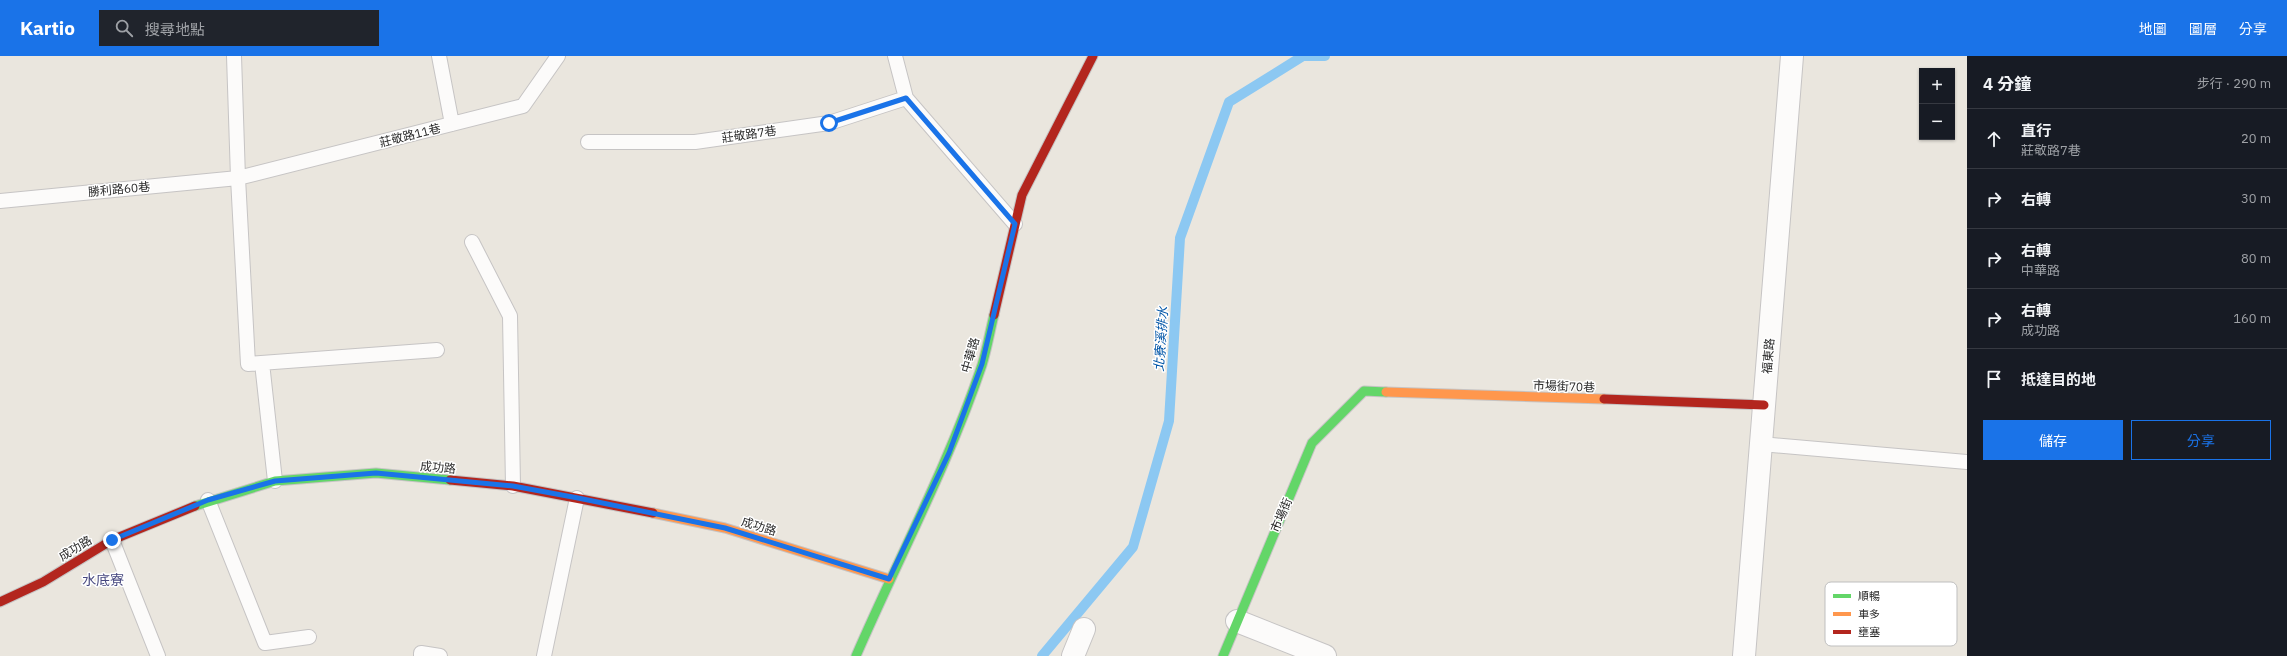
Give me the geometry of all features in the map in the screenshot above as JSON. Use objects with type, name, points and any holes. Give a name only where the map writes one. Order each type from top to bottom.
[{"type":"street","name":"中華路","points":[[856,656],[889,579],[949,453],[982,364],[1022,195],[1093,56]]},
{"type":"street","name":"福東路","points":[[1744,656],[1792,56]]},
{"type":"street","name":"市場街70巷","points":[[1364,391],[1764,404]]},
{"type":"street","name":"市場街","points":[[1223,656],[1312,443],[1364,391]]},
{"type":"street","name":"成功路","points":[[0,602],[42,582],[112,540],[208,500],[275,481],[376,473],[513,486],[725,528],[889,579]]},
{"type":"street","points":[[1237,621],[1325,656]]},
{"type":"street","points":[[1073,656],[1084,629]]},
{"type":"lane","points":[[234,56],[238,178],[248,364],[437,350]]},
{"type":"lane","points":[[439,56],[452,124]]},
{"type":"lane","name":"莊敬路11巷","points":[[238,178],[523,106],[558,56]]},
{"type":"lane","points":[[895,56],[906,98],[1015,224]]},
{"type":"lane","name":"莊敬路7巷","points":[[588,142],[695,142],[829,123],[906,98]]},
{"type":"lane","name":"勝利路60巷","points":[[0,201],[238,178]]},
{"type":"lane","points":[[472,242],[510,316],[513,486]]},
{"type":"lane","points":[[262,363],[275,481]]},
{"type":"lane","points":[[1761,444],[1967,462]]},
{"type":"lane","points":[[544,656],[578,498]]},
{"type":"lane","points":[[208,500],[265,643],[309,637]]},
{"type":"lane","points":[[112,540],[158,656]]},
{"type":"lane","points":[[421,656],[421,653],[440,656]]},
{"type":"waterway","name":"北寮溪排水","points":[[1042,656],[1133,547],[1169,421],[1180,238],[1229,102],[1303,56],[1325,56]]},
{"type":"traffic: fast","points":[[856,656],[922,512],[969,403],[982,365],[994,315]]},
{"type":"traffic: fast","points":[[1223,656],[1312,443],[1364,391],[1386,392]]},
{"type":"traffic: fast","points":[[195,506],[275,481],[376,473],[450,480]]},
{"type":"traffic: slow","points":[[1386,392],[1604,399]]},
{"type":"traffic: slow","points":[[653,513],[725,528],[889,579]]},
{"type":"traffic: jam","points":[[994,315],[1022,195],[1093,56]]},
{"type":"traffic: jam","points":[[1604,399],[1764,405]]},
{"type":"traffic: jam","points":[[450,480],[513,486],[653,513]]},
{"type":"traffic: jam","points":[[0,602],[43,582],[112,540],[195,506]]},
{"type":"district","name":"水底寮","points":[[103,580]]},
{"type":"route","points":[[112,540],[208,500],[275,481],[376,473],[513,486],[725,528],[889,579],[949,453],[982,364],[1015,224],[906,98],[829,123]]}]
